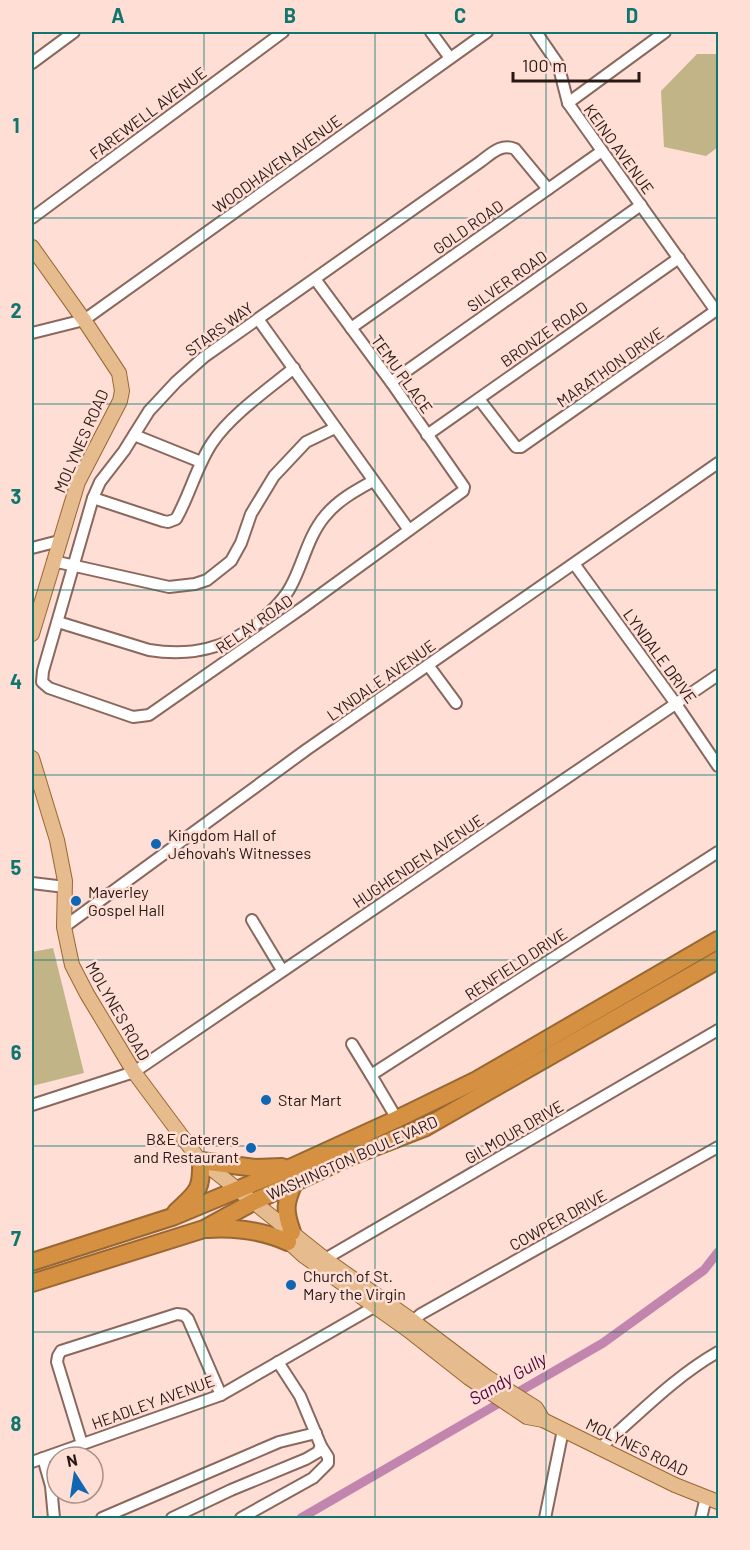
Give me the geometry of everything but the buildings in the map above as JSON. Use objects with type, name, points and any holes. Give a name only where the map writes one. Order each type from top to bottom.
[{"type":"highway","name":"WASHINGTON BOULEVARD","points":[[32,1283],[204,1229],[253,1202],[293,1175],[397,1119],[477,1080],[718,943]]},
{"type":"highway","name":"WASHINGTON BOULEVARD","points":[[32,1262],[172,1216],[237,1190],[349,1157],[424,1128],[718,960]]},
{"type":"highway","points":[[172,1216],[199,1187],[202,1181],[201,1161],[293,1175],[286,1204],[290,1237],[251,1230],[204,1229]]},
{"type":"main road","name":"MOLYNES ROAD","points":[[32,247],[119,374],[122,391],[120,401],[78,482],[32,634]]},
{"type":"main road","name":"MOLYNES ROAD","points":[[32,758],[57,840],[65,887],[64,927],[72,965],[134,1072],[201,1161],[253,1202],[290,1237],[374,1307],[483,1382],[563,1430],[675,1485],[712,1500]]},
{"type":"main road","name":"MOLYNES ROAD","points":[[290,1237],[413,1321],[483,1382]]},
{"type":"street","points":[[32,63],[74,32]]},
{"type":"street","name":"FAREWELL AVENUE","points":[[32,218],[283,32]]},
{"type":"street","points":[[431,32],[450,58]]},
{"type":"street","name":"WOODHAVEN AVENUE","points":[[84,320],[487,32]]},
{"type":"street","points":[[536,32],[558,64],[568,103]]},
{"type":"street","name":"KEINO AVENUE","points":[[665,32],[568,103],[717,310]]},
{"type":"street","name":"STARS WAY","points":[[42,682],[43,671],[73,566],[100,482],[149,411],[176,382],[204,357],[498,149],[508,146],[515,149],[549,189]]},
{"type":"street","name":"GOLD ROAD","points":[[351,328],[602,151]]},
{"type":"street","name":"SILVER ROAD","points":[[391,382],[640,204]]},
{"type":"street","name":"BRONZE ROAD","points":[[427,435],[679,258]]},
{"type":"street","name":"TEMU PLACE","points":[[315,279],[464,486]]},
{"type":"street","name":"MARATHON DRIVE","points":[[479,399],[518,447],[717,310]]},
{"type":"street","points":[[258,319],[409,530]]},
{"type":"street","points":[[32,333],[84,320]]},
{"type":"street","points":[[93,498],[163,521],[172,521],[179,514],[212,442],[228,424],[294,368]]},
{"type":"street","points":[[53,561],[169,587],[207,580],[231,561],[241,543],[251,514],[273,476],[306,442],[335,428]]},
{"type":"street","points":[[134,435],[201,462]]},
{"type":"street","name":"LYNDALE AVENUE","points":[[64,927],[306,750],[718,463]]},
{"type":"street","points":[[58,622],[149,650],[175,653],[214,648],[231,641],[253,627],[286,594],[316,528],[324,517],[349,494],[373,481]]},
{"type":"street","name":"RELAY ROAD","points":[[42,682],[49,688],[132,717],[145,717],[302,609],[463,491],[464,486]]},
{"type":"street","points":[[32,548],[59,541]]},
{"type":"street","name":"LYNDALE DRIVE","points":[[575,564],[718,766]]},
{"type":"street","points":[[286,594],[302,609]]},
{"type":"street","points":[[214,648],[227,661]]},
{"type":"street","points":[[428,665],[456,704]]},
{"type":"street","name":"HUGHENDEN AVENUE","points":[[32,1105],[134,1072],[718,675]]},
{"type":"street","name":"RENFIELD DRIVE","points":[[371,1075],[718,852]]},
{"type":"street","points":[[32,883],[65,887]]},
{"type":"street","points":[[252,920],[282,970]]},
{"type":"street","name":"GILMOUR DRIVE","points":[[325,1259],[718,1030]]},
{"type":"street","points":[[352,1044],[397,1119]]},
{"type":"street","name":"COWPER DRIVE","points":[[413,1321],[421,1314],[718,1147]]},
{"type":"street","name":"HEADLEY AVENUE","points":[[32,1462],[220,1395],[374,1307]]},
{"type":"street","points":[[82,1444],[57,1362],[61,1351],[177,1314],[184,1315],[188,1319],[220,1395]]},
{"type":"street","points":[[600,1448],[681,1377],[718,1352]]},
{"type":"street","points":[[241,1518],[313,1478],[328,1463],[328,1457],[300,1396],[278,1362]]},
{"type":"street","points":[[545,1518],[563,1430]]},
{"type":"street","points":[[102,1518],[270,1446],[316,1433]]},
{"type":"street","points":[[172,1518],[231,1490],[306,1459],[318,1452],[321,1446]]},
{"type":"street","points":[[43,1458],[51,1486],[54,1518]]},
{"type":"street","points":[[701,1518],[712,1500]]},
{"type":"shaded area","points":[[697,54],[718,54],[718,147],[706,156],[664,147],[661,91]]},
{"type":"shaded area","points":[[53,948],[84,1073],[32,1086],[32,952]]},
{"type":"waterway","name":"Sandy Gully","points":[[301,1518],[603,1343],[704,1270],[718,1252]]},
{"type":"place","name":"Kingdom Hall of Jehovah's Witnesses","points":[[156,844]]},
{"type":"place","name":"Maverley Gospel Hall","points":[[76,901]]},
{"type":"place","name":"Star Mart","points":[[266,1100]]},
{"type":"place","name":"B&E Caterers and Restaurant","points":[[251,1148]]},
{"type":"place","name":"Church of St. Mary the Virgin","points":[[291,1285]]}]
